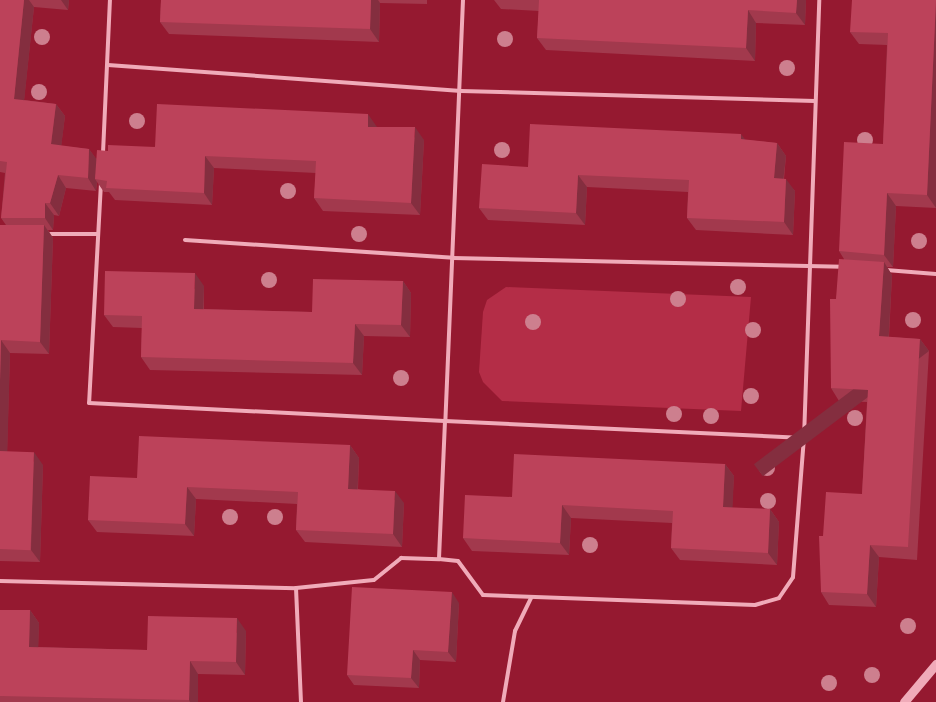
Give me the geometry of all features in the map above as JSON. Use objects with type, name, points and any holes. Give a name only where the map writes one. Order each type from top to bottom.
[{"type":"street","points":[[904,702],[936,664]]},
{"type":"lane","points":[[102,164],[110,0]]},
{"type":"lane","points":[[439,559],[463,0]]},
{"type":"lane","points":[[0,581],[296,588],[374,580],[401,558],[458,561],[483,595],[755,605],[779,598],[793,577],[804,438],[819,0]]},
{"type":"lane","points":[[108,65],[460,91],[815,102]]},
{"type":"lane","points":[[101,174],[89,403],[804,438]]},
{"type":"lane","points":[[39,234],[98,234]]},
{"type":"lane","points":[[184,240],[453,258],[810,265],[849,268]]},
{"type":"lane","points":[[878,270],[936,274]]},
{"type":"lane","points":[[296,588],[301,702]]},
{"type":"lane","points":[[503,702],[515,631],[531,598]]},
{"type":"shaded area","points":[[506,287],[751,297],[741,411],[502,401],[483,382],[479,372],[483,312],[487,300]]},
{"type":"building","points":[[0,0],[24,0],[14,99],[56,104],[51,144],[89,149],[88,178],[58,175],[50,203],[45,203],[45,218],[1,218],[7,162],[0,161]]},
{"type":"building","points":[[161,0],[371,0],[370,29],[160,22]]},
{"type":"building","points":[[539,0],[797,0],[796,13],[748,10],[746,48],[537,38]]},
{"type":"building","points":[[852,0],[936,0],[927,195],[887,193],[884,255],[839,251],[844,142],[883,144],[888,33],[850,32]]},
{"type":"building","points":[[157,104],[368,114],[368,127],[415,127],[411,203],[314,198],[316,161],[205,156],[204,193],[106,188],[107,181],[95,179],[97,150],[108,151],[108,145],[155,147]]},
{"type":"building","points":[[530,124],[741,134],[741,139],[777,143],[774,178],[786,179],[784,222],[687,218],[689,180],[578,175],[576,213],[479,208],[482,164],[528,167]]},
{"type":"building","points":[[0,225],[44,225],[40,342],[1,340],[0,381]]},
{"type":"building","points":[[839,259],[884,262],[879,336],[920,339],[908,547],[870,545],[867,594],[821,592],[819,536],[823,536],[826,492],[862,494],[868,390],[831,388],[830,299],[836,299]]},
{"type":"building","points":[[105,271],[195,273],[194,309],[312,312],[313,279],[403,281],[401,325],[355,324],[353,363],[141,357],[142,316],[104,315]]},
{"type":"building","points":[[139,436],[350,445],[348,489],[395,491],[393,534],[296,530],[298,492],[187,487],[185,524],[88,520],[90,476],[137,478]]},
{"type":"building","points":[[0,451],[34,452],[31,550],[0,549]]},
{"type":"building","points":[[514,454],[725,464],[723,507],[770,509],[768,553],[671,548],[673,511],[562,505],[560,543],[463,538],[465,495],[512,497]]},
{"type":"building","points":[[352,587],[452,592],[448,652],[413,650],[411,678],[347,675]]},
{"type":"building","points":[[0,610],[30,610],[29,647],[147,650],[148,616],[237,618],[236,662],[190,661],[189,700],[0,696]]}]
